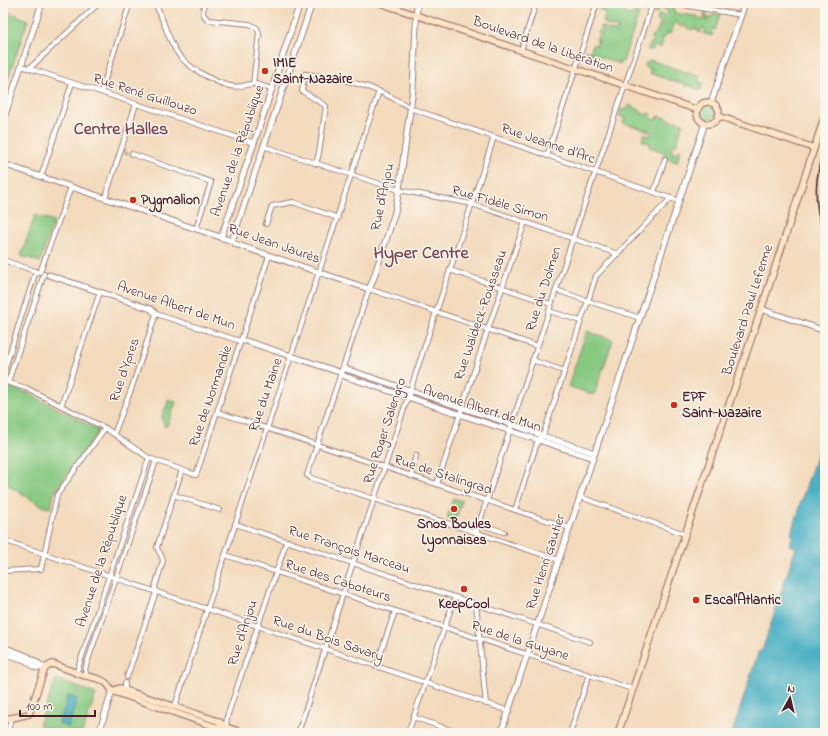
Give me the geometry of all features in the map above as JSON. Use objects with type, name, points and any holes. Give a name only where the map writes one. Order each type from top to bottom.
[{"type":"main road","name":"Boulevard de la Libération","points":[[380,3],[698,110]]},
{"type":"main road","points":[[705,103],[711,103],[714,104],[718,110],[718,116],[713,123],[705,123],[700,119],[698,110],[705,103]]},
{"type":"main road","name":"Boulevard Paul Leferme","points":[[618,733],[825,115]]},
{"type":"main road","points":[[718,116],[814,148]]},
{"type":"main road","points":[[3,720],[29,714],[45,668],[52,664],[76,671],[76,673],[86,674],[103,680],[108,683],[112,691],[225,730],[244,733]]},
{"type":"main road","points":[[112,691],[120,688],[175,706],[218,721],[225,730]]},
{"type":"street","points":[[3,121],[42,3]]},
{"type":"street","points":[[28,68],[37,62],[99,3]]},
{"type":"street","points":[[101,92],[130,3]]},
{"type":"street","points":[[154,3],[176,51],[182,58],[210,79],[240,88],[253,84],[272,89]]},
{"type":"street","points":[[204,3],[203,14],[208,20],[250,24],[257,28],[259,33],[253,84]]},
{"type":"street","name":"Avenue de la République","points":[[221,238],[300,3]]},
{"type":"street","name":"Avenue de la République","points":[[233,243],[263,146],[312,3]]},
{"type":"street","name":"Rue d'Anjou","points":[[374,499],[311,478],[307,475],[319,446],[395,212],[413,89],[417,3]]},
{"type":"street","points":[[521,50],[536,3]]},
{"type":"street","points":[[547,156],[597,3]]},
{"type":"street","name":"Rue du Dolmen","points":[[476,533],[532,360],[653,3]]},
{"type":"street","points":[[672,3],[741,15]]},
{"type":"street","points":[[711,103],[745,3]]},
{"type":"street","name":"Rue René Guillouzo","points":[[21,66],[254,143]]},
{"type":"street","name":"Rue Jeanne d'Arc","points":[[316,164],[326,106],[302,91],[305,74],[350,81],[379,91],[410,108],[679,201]]},
{"type":"street","points":[[41,177],[72,83]]},
{"type":"street","name":"Rue du Maine","points":[[175,706],[379,91]]},
{"type":"street","points":[[105,198],[122,151],[136,104]]},
{"type":"street","name":"Rue Henri Gautier","points":[[501,733],[705,123]]},
{"type":"street","name":"Rue Roger Salengro","points":[[298,733],[494,138]]},
{"type":"street","points":[[263,146],[352,175]]},
{"type":"street","points":[[132,154],[211,182],[196,229]]},
{"type":"street","points":[[654,192],[665,159]]},
{"type":"street","name":"Rue Jean Jaurès","points":[[3,164],[196,229],[269,256],[537,346]]},
{"type":"street","name":"Rue Fidèle Simon","points":[[352,175],[399,190],[472,204],[618,254]]},
{"type":"street","points":[[3,374],[70,187]]},
{"type":"street","points":[[515,510],[538,440],[543,435],[596,276],[671,198]]},
{"type":"street","points":[[266,224],[272,206],[293,202],[338,218]]},
{"type":"street","name":"Rue Waldeck-Rousseau","points":[[437,484],[459,414],[525,222]]},
{"type":"street","name":"Rue de Normandie","points":[[182,470],[196,475],[269,256]]},
{"type":"street","name":"Avenue Albert de Mun","points":[[3,260],[151,309],[156,314],[240,341],[246,341],[342,372],[410,390],[462,407],[543,435],[594,455]]},
{"type":"street","points":[[450,270],[551,304]]},
{"type":"street","points":[[3,387],[40,272]]},
{"type":"street","points":[[556,290],[640,318]]},
{"type":"street","points":[[61,406],[100,292]]},
{"type":"street","points":[[761,309],[825,331]]},
{"type":"street","points":[[549,311],[581,321]]},
{"type":"street","name":"Rue d'Ypres","points":[[114,434],[132,387],[156,314]]},
{"type":"street","points":[[532,360],[564,371]]},
{"type":"street","name":"Avenue Albert de Mun","points":[[342,372],[408,398],[538,440],[594,455]]},
{"type":"street","points":[[5,381],[26,388],[105,428],[149,458],[182,470],[157,547],[163,561],[155,587],[156,592],[127,677]]},
{"type":"street","name":"Rue de Stalingrad","points":[[217,412],[570,528]]},
{"type":"street","points":[[3,571],[41,569],[58,495],[105,428]]},
{"type":"street","points":[[411,476],[416,455]]},
{"type":"street","name":"Avenue de la République","points":[[76,671],[149,458]]},
{"type":"street","name":"Avenue de la République","points":[[86,674],[85,669],[156,461]]},
{"type":"street","points":[[174,495],[220,510]]},
{"type":"street","points":[[580,497],[685,534]]},
{"type":"street","points":[[374,499],[559,560]]},
{"type":"street","name":"Rue François Marceau","points":[[235,524],[590,642]]},
{"type":"street","points":[[479,524],[504,532]]},
{"type":"street","name":"Rue du Bois Savary","points":[[3,540],[509,711]]},
{"type":"street","name":"Rue d'Anjou","points":[[225,730],[227,717],[286,542],[288,541]]},
{"type":"street","name":"Rue des Caboteurs","points":[[225,555],[444,628]]},
{"type":"street","points":[[408,733],[455,597]]},
{"type":"street","points":[[476,604],[486,704]]},
{"type":"street","points":[[376,667],[395,611]]},
{"type":"street","name":"Rue de la Guyane","points":[[444,628],[632,689]]},
{"type":"street","points":[[3,647],[27,656],[45,668]]},
{"type":"street","points":[[3,652],[25,660],[36,668],[45,668]]},
{"type":"street","points":[[570,733],[589,675]]},
{"type":"street","points":[[125,683],[125,690]]},
{"type":"street","points":[[98,733],[112,691]]},
{"type":"street","points":[[413,717],[450,730],[448,733]]},
{"type":"street","points":[[8,733],[11,718]]},
{"type":"green space","points":[[3,3],[9,3],[6,11],[28,20],[3,94]]},
{"type":"green space","points":[[608,3],[625,5],[624,12],[626,14],[630,15],[635,12],[639,13],[623,62],[621,61],[620,64],[585,51],[590,52],[593,44],[597,45],[598,42],[600,42],[596,41],[598,35],[600,36],[601,34],[598,33],[602,30],[600,26],[616,32],[617,28],[603,23],[605,12],[599,10],[600,8],[605,10]]},
{"type":"green space","points":[[658,4],[675,7],[674,13],[696,16],[703,20],[705,12],[707,12],[707,22],[708,17],[712,18],[713,13],[720,14],[715,30],[712,29],[712,36],[704,34],[705,28],[702,28],[701,33],[697,31],[697,29],[693,28],[692,30],[685,27],[686,25],[684,24],[683,27],[675,22],[670,34],[666,33],[664,38],[662,38],[661,40],[663,41],[661,48],[654,46],[653,50],[647,50],[653,40],[651,39],[652,34],[655,35],[660,24],[664,26],[665,24],[657,21],[659,14],[666,16],[668,11],[660,7],[657,13],[654,12],[656,5]]},
{"type":"green space","points":[[650,60],[700,77],[698,81],[704,83],[701,90],[688,85],[687,87],[684,86],[685,83],[678,83],[649,73],[651,69],[644,67],[646,62],[649,63]]},
{"type":"green space","points":[[628,105],[647,115],[648,113],[651,114],[650,117],[656,120],[658,116],[683,123],[676,145],[674,144],[671,152],[678,153],[681,149],[677,162],[663,158],[665,152],[649,147],[650,143],[642,141],[644,134],[651,136],[652,133],[647,131],[648,129],[646,128],[646,130],[623,123],[625,118],[619,116],[621,109],[626,111]]},
{"type":"green space","points":[[708,105],[715,110],[716,113],[711,120],[708,121],[701,116],[700,113],[705,106]]},
{"type":"green space","points":[[35,215],[54,221],[40,262],[21,256]]},
{"type":"green space","points":[[587,331],[613,340],[594,395],[568,386]]},
{"type":"green space","points":[[10,387],[28,393],[97,429],[98,432],[54,493],[51,508],[44,507],[3,482],[3,401],[7,389]]},
{"type":"green space","points":[[168,400],[173,402],[175,401],[176,403],[167,426],[165,427],[162,420],[162,415]]},
{"type":"green space","name":"Snos Boules Lyonnaises","points":[[453,498],[462,501],[455,521],[447,518]]},
{"type":"green space","points":[[56,679],[96,694],[82,733],[61,733],[39,725]]},
{"type":"water","points":[[825,429],[825,733],[732,733],[759,650],[762,651],[796,547],[789,545],[793,535],[791,534]]},
{"type":"water","points":[[68,696],[77,699],[68,727],[59,724]]},
{"type":"tunnel","points":[[124,152],[132,154]]},
{"type":"railway","points":[[825,142],[819,166],[816,188],[818,211],[825,235]]},
{"type":"place","name":"IMIE Saint-Nazaire","points":[[265,71]]},
{"type":"place","name":"Pygmalion","points":[[133,200]]},
{"type":"place","name":"EPF Saint-Nazaire","points":[[674,405]]},
{"type":"place","name":"Snos Boules Lyonnaises","points":[[454,509]]},
{"type":"place","name":"KeepCool","points":[[464,589]]},
{"type":"place","name":"Escal'Atlantic","points":[[696,600]]},
{"type":"district","name":"Centre Halles","points":[[121,130]]},
{"type":"district","name":"Hyper Centre","points":[[421,254]]}]
